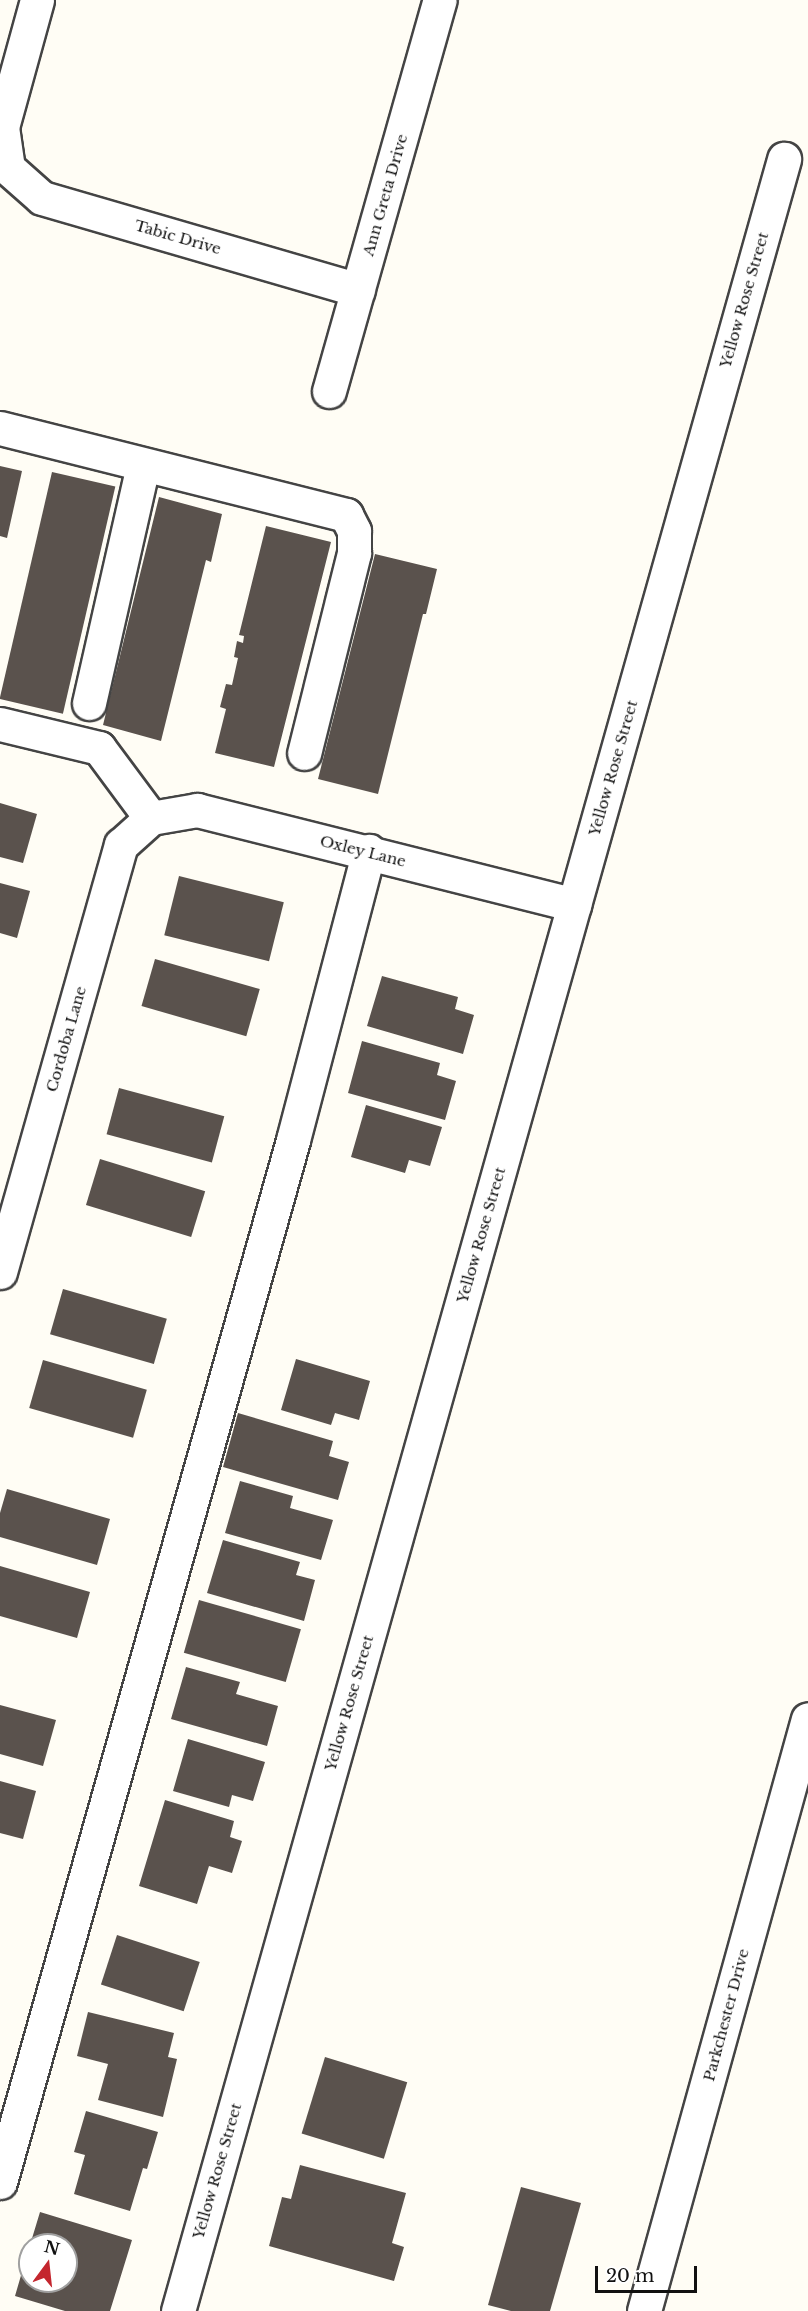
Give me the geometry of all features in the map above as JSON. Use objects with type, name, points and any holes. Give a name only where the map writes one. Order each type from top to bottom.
[{"type":"street","name":"Tabic Drive","points":[[37,0],[2,127],[8,168],[42,198],[358,290]]},
{"type":"street","name":"Ann Greta Drive","points":[[329,390],[440,0]]},
{"type":"street","name":"Yellow Rose Street","points":[[178,2311],[784,159]]},
{"type":"street","points":[[0,428],[346,515],[354,531],[354,553],[304,753]]},
{"type":"street","points":[[89,703],[143,465]]},
{"type":"street","points":[[0,724],[99,748],[151,818]]},
{"type":"street","name":"Oxley Lane","points":[[151,818],[197,810],[369,851],[574,905]]},
{"type":"street","name":"Cordoba Lane","points":[[0,1272],[121,845],[151,818]]},
{"type":"street","points":[[0,2182],[293,1140],[369,851]]},
{"type":"street","name":"Parkchester Drive","points":[[644,2311],[808,1719]]},
{"type":"building","points":[[0,466],[22,471],[7,538],[0,536]]},
{"type":"building","points":[[52,472],[115,487],[63,714],[0,699]]},
{"type":"building","points":[[159,497],[222,514],[211,562],[206,560],[161,741],[103,725]]},
{"type":"building","points":[[266,526],[331,542],[274,767],[215,753],[226,709],[220,707],[226,684],[232,685],[238,658],[234,657],[237,641],[243,643],[244,636],[239,635]]},
{"type":"building","points":[[375,554],[437,569],[426,614],[423,614],[378,794],[318,779]]},
{"type":"building","points":[[0,803],[37,814],[23,863],[0,857]]},
{"type":"building","points":[[179,876],[284,902],[269,961],[164,935]]},
{"type":"building","points":[[0,883],[30,891],[17,938],[0,933]]},
{"type":"building","points":[[155,959],[260,989],[246,1036],[141,1006]]},
{"type":"building","points":[[382,976],[458,997],[455,1009],[474,1015],[463,1054],[367,1026]]},
{"type":"building","points":[[362,1041],[440,1063],[437,1075],[456,1081],[445,1120],[348,1093]]},
{"type":"building","points":[[119,1088],[224,1116],[212,1163],[107,1134]]},
{"type":"building","points":[[366,1105],[442,1127],[430,1166],[409,1160],[405,1173],[351,1157]]},
{"type":"building","points":[[100,1159],[205,1191],[191,1237],[86,1205]]},
{"type":"building","points":[[63,1289],[167,1319],[154,1364],[50,1334]]},
{"type":"building","points":[[296,1359],[370,1381],[359,1420],[335,1413],[331,1425],[281,1410]]},
{"type":"building","points":[[43,1360],[147,1390],[133,1438],[29,1408]]},
{"type":"building","points":[[238,1413],[333,1441],[329,1456],[349,1462],[338,1500],[223,1467]]},
{"type":"building","points":[[240,1481],[293,1496],[290,1508],[333,1520],[321,1560],[225,1533]]},
{"type":"building","points":[[7,1489],[110,1519],[97,1565],[0,1537],[0,1513]]},
{"type":"building","points":[[223,1540],[300,1562],[296,1575],[315,1580],[304,1621],[207,1593]]},
{"type":"building","points":[[0,1566],[90,1592],[77,1638],[0,1616]]},
{"type":"building","points":[[199,1600],[301,1629],[286,1682],[184,1653]]},
{"type":"building","points":[[186,1667],[240,1682],[236,1694],[278,1706],[267,1746],[171,1719]]},
{"type":"building","points":[[0,1705],[56,1720],[43,1766],[0,1754]]},
{"type":"building","points":[[188,1739],[265,1762],[253,1801],[232,1795],[229,1807],[173,1791]]},
{"type":"building","points":[[0,1781],[36,1791],[23,1839],[0,1833]]},
{"type":"building","points":[[165,1800],[234,1821],[230,1837],[242,1841],[232,1873],[209,1866],[197,1904],[139,1886]]},
{"type":"building","points":[[117,1935],[200,1962],[184,2011],[101,1984]]},
{"type":"building","points":[[88,2012],[174,2033],[168,2057],[177,2059],[163,2117],[98,2100],[108,2064],[77,2056]]},
{"type":"building","points":[[325,2057],[407,2082],[384,2159],[302,2134]]},
{"type":"building","points":[[86,2111],[158,2132],[147,2169],[143,2168],[130,2211],[74,2194],[85,2155],[74,2152]]},
{"type":"building","points":[[300,2165],[406,2193],[392,2243],[404,2247],[394,2281],[269,2246],[282,2197],[291,2199]]},
{"type":"building","points":[[521,2187],[581,2203],[550,2311],[511,2311],[488,2305]]},
{"type":"building","points":[[40,2212],[132,2240],[110,2311],[65,2311],[15,2296],[18,2286],[18,2293],[78,2293],[78,2233],[34,2233]]}]
